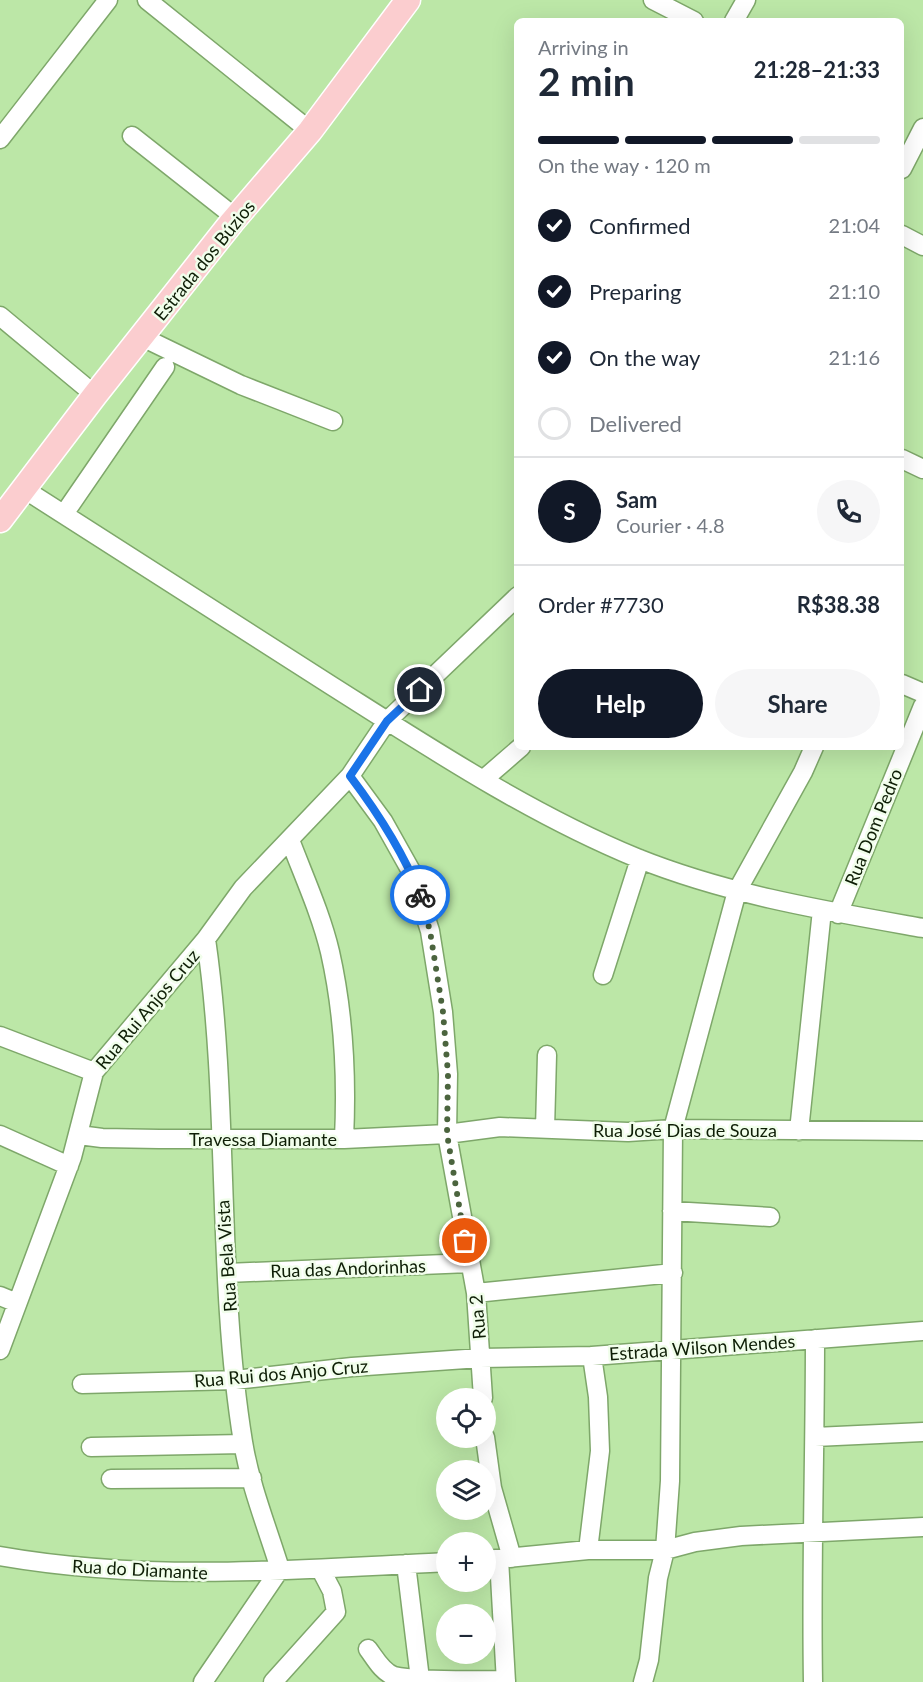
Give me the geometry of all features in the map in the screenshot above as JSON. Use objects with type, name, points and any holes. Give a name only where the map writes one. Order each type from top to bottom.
[{"type":"main road","name":"Estrada dos Búzios","points":[[0,520],[95,395],[236,218],[310,131],[408,0]]},
{"type":"street","points":[[0,139],[108,0]]},
{"type":"street","points":[[147,0],[310,131]]},
{"type":"street","points":[[653,0],[688,18]]},
{"type":"street","points":[[736,18],[746,0]]},
{"type":"street","points":[[904,159],[907,144],[923,128]]},
{"type":"street","points":[[132,136],[236,218]]},
{"type":"street","points":[[904,237],[923,246]]},
{"type":"street","points":[[0,316],[95,395]]},
{"type":"street","points":[[142,337],[241,385],[333,421]]},
{"type":"street","points":[[64,514],[165,367]]},
{"type":"street","points":[[904,460],[923,470]]},
{"type":"street","points":[[24,489],[387,721],[484,779],[584,834],[640,859],[737,891],[830,912],[923,928]]},
{"type":"street","name":"Rua Rui Anjos Cruz","points":[[0,1350],[69,1166],[94,1072],[206,939],[243,888],[350,776],[387,721],[514,600]]},
{"type":"street","points":[[904,685],[923,693]]},
{"type":"street","name":"Rua Dom Pedro","points":[[904,748],[923,706]]},
{"type":"street","points":[[484,779],[518,750]]},
{"type":"street","points":[[643,1682],[649,1660],[658,1578],[665,1550],[670,1481],[673,1350],[673,1129],[737,891],[803,772],[813,750]]},
{"type":"street","name":"Rua Dom Pedro","points":[[799,1131],[830,912],[903,750]]},
{"type":"street","name":"Rua 2","points":[[350,776],[383,820],[411,871],[430,931],[443,1012],[448,1074],[447,1134],[476,1293],[482,1388]]},
{"type":"street","points":[[290,840],[329,950],[338,995],[346,1084],[344,1139]]},
{"type":"street","points":[[603,975],[640,859]]},
{"type":"street","name":"Rua Bela Vista","points":[[206,939],[214,994],[227,1273],[235,1380],[243,1444],[280,1569]]},
{"type":"street","points":[[0,1036],[94,1072]]},
{"type":"street","points":[[545,1129],[547,1055]]},
{"type":"street","name":"Rua José Dias de Souza","points":[[447,1134],[500,1127],[628,1132],[673,1129],[923,1131]]},
{"type":"street","name":"Travessa Diamante","points":[[79,1135],[102,1138],[344,1139],[447,1134]]},
{"type":"street","points":[[0,1135],[69,1166]]},
{"type":"street","points":[[672,1211],[770,1217]]},
{"type":"street","name":"Rua das Andorinhas","points":[[227,1273],[469,1263]]},
{"type":"street","points":[[476,1293],[673,1273]]},
{"type":"street","points":[[0,1296],[17,1303]]},
{"type":"street","name":"Estrada Wilson Mendes","points":[[480,1358],[592,1356],[923,1331]]},
{"type":"street","points":[[813,1682],[815,1339]]},
{"type":"street","points":[[588,1550],[600,1451],[598,1397],[592,1356]]},
{"type":"street","name":"Rua Rui dos Anjo Cruz","points":[[82,1384],[235,1380],[352,1366],[480,1358]]},
{"type":"street","points":[[815,1437],[923,1432]]},
{"type":"street","points":[[91,1447],[243,1444]]},
{"type":"street","points":[[368,1649],[382,1668],[392,1676],[506,1681],[499,1559],[487,1448]]},
{"type":"street","points":[[111,1479],[252,1479]]},
{"type":"street","points":[[499,1559],[588,1550],[665,1550],[695,1542],[813,1531],[923,1527]]},
{"type":"street","name":"Rua do Diamante","points":[[0,1556],[132,1571],[206,1573],[280,1569],[321,1570],[436,1563]]},
{"type":"street","points":[[406,1564],[420,1679]]},
{"type":"street","points":[[202,1682],[280,1569]]},
{"type":"street","points":[[273,1682],[336,1612],[332,1591],[321,1570]]},
{"type":"way so far","points":[[420,895],[430,931],[443,1012],[448,1074],[447,1134],[465,1241]]},
{"type":"route","points":[[420,690],[387,721],[350,776],[383,820],[411,871],[420,895]]}]
